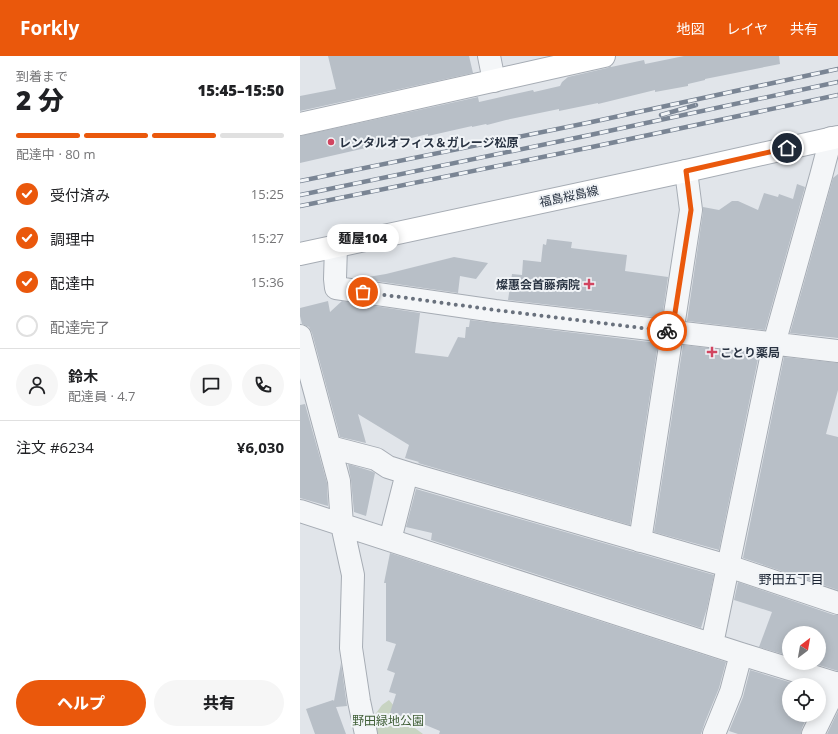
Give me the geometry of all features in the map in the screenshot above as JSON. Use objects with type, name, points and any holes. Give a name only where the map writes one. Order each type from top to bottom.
[{"type":"street","points":[[489,56],[494,81]]},
{"type":"street","points":[[300,124],[604,56]]},
{"type":"street","points":[[712,644],[774,344],[821,176],[834,138]]},
{"type":"street","name":"福島桜島線","points":[[300,254],[834,138]]},
{"type":"street","points":[[640,541],[691,210],[686,171]]},
{"type":"street","points":[[336,246],[336,288],[495,310],[838,351]]},
{"type":"street","points":[[300,336],[339,481],[342,525],[354,575],[351,648],[359,701],[366,734]]},
{"type":"street","points":[[330,447],[376,459],[388,467],[407,473],[728,566],[838,603]]},
{"type":"street","points":[[390,540],[407,473]]},
{"type":"street","points":[[300,511],[838,684],[813,734]]},
{"type":"street","points":[[714,734],[731,692],[741,654]]},
{"type":"green space","name":"野田緑地公園","points":[[389,700],[408,723],[423,734],[372,734],[369,723],[382,705]]},
{"type":"building","points":[[328,56],[469,56],[473,73],[300,111],[300,96],[336,89]]},
{"type":"building","points":[[684,56],[779,56],[780,64],[705,79],[688,84],[688,86],[655,92],[655,90],[598,104],[559,111],[559,109],[428,136],[428,134],[300,163],[300,136],[478,97],[479,102],[533,90],[534,92],[560,86],[568,77],[611,66],[644,60],[645,64]]},
{"type":"building","points":[[838,174],[838,338],[790,333],[833,178]]},
{"type":"building","points":[[797,184],[805,187],[765,330],[687,321],[703,207],[719,210],[732,201],[738,201],[758,210],[764,193],[778,197],[779,194],[793,199]]},
{"type":"building","points":[[547,239],[572,242],[571,248],[627,255],[625,271],[668,277],[662,318],[508,300],[512,274],[522,275],[523,260],[541,262],[543,244],[546,245]]},
{"type":"building","points":[[454,257],[488,263],[476,279],[460,276],[458,293],[362,279],[362,278],[386,274]]},
{"type":"building","points":[[328,301],[330,312],[342,301],[420,313],[415,353],[448,357],[458,337],[465,338],[466,327],[469,327],[470,320],[658,343],[630,525],[405,458],[409,445],[358,414],[366,443],[340,437],[312,333],[309,327],[302,324],[300,316],[300,308]]},
{"type":"building","points":[[683,345],[759,354],[719,550],[654,532]]},
{"type":"building","points":[[784,357],[838,363],[838,390],[826,434],[838,437],[838,590],[743,558]]},
{"type":"building","points":[[305,404],[327,483],[328,506],[300,498],[300,405]]},
{"type":"building","points":[[348,464],[375,473],[366,516],[354,512]]},
{"type":"building","points":[[416,489],[714,575],[701,628],[431,540],[432,533],[406,527]]},
{"type":"building","points":[[390,553],[726,662],[719,688],[701,734],[439,734],[440,731],[411,719],[390,713],[396,694],[389,692],[395,673],[387,670],[396,644],[386,641],[386,583],[384,583]]},
{"type":"building","points":[[738,582],[834,615],[838,615],[838,671],[826,667],[826,626],[782,626],[782,654],[759,647],[772,612],[734,600]]},
{"type":"building","points":[[341,663],[347,706],[336,707],[346,734],[315,734],[306,709],[333,700],[334,701]]},
{"type":"building","points":[[750,670],[782,680],[782,722],[805,722],[801,734],[738,734],[729,731],[743,697]]},
{"type":"building","points":[[838,711],[838,734],[827,734]]},
{"type":"railway","points":[[300,181],[587,123],[838,69]]},
{"type":"railway","points":[[300,195],[838,82]]},
{"type":"railway","points":[[300,206],[592,147],[838,95]]},
{"type":"railway","points":[[661,115],[696,105]]},
{"type":"way so far","points":[[363,292],[667,331]]},
{"type":"place","name":"レンタルオフィス＆ガレージ松原","points":[[331,142]]},
{"type":"place","name":"燦惠会首藤病院","points":[[589,284]]},
{"type":"place","name":"麺屋104","points":[[363,292]]},
{"type":"place","name":"ことり薬局","points":[[712,352]]},
{"type":"district","name":"野田五丁目","points":[[791,579]]},
{"type":"route","points":[[667,331],[672,332],[691,210],[686,171],[787,148]]}]
